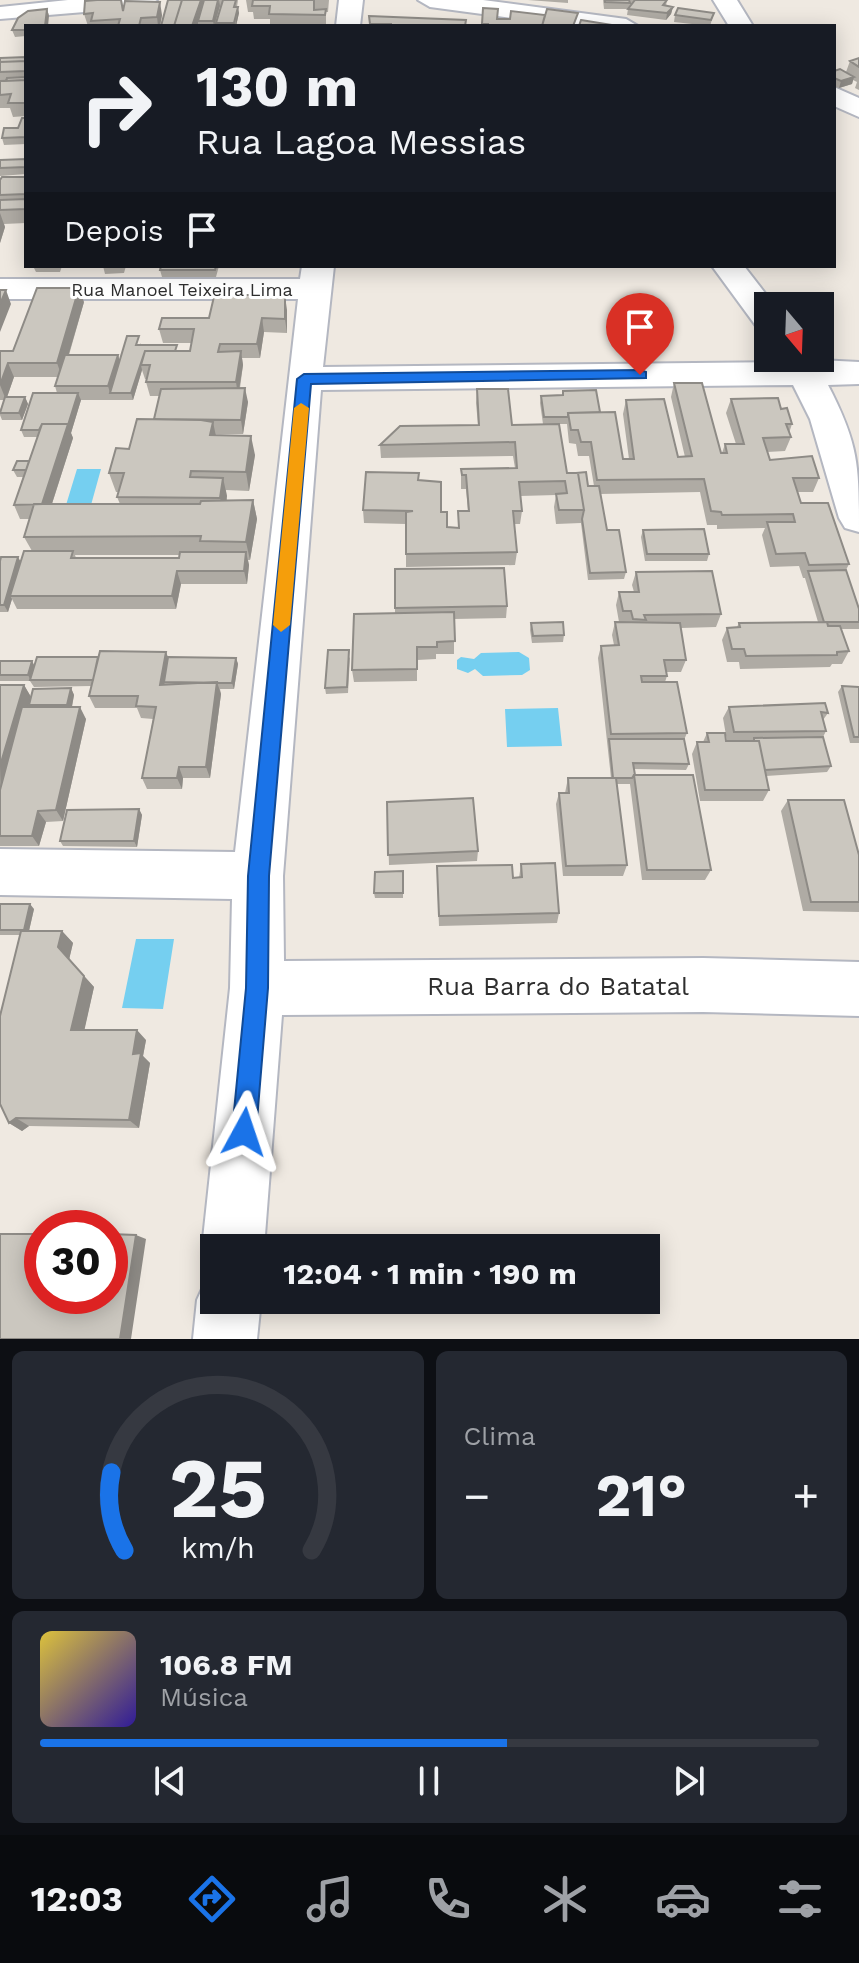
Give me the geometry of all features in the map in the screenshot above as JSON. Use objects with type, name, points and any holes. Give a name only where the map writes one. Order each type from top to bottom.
[{"type":"street","points":[[5,11],[145,0]]},
{"type":"street","points":[[348,24],[351,0]]},
{"type":"street","points":[[430,0],[611,24]]},
{"type":"street","points":[[725,0],[740,24]]},
{"type":"street","points":[[836,96],[859,109]]},
{"type":"street","points":[[730,268],[754,300]]},
{"type":"street","points":[[234,1234],[257,988],[258,876],[304,379],[317,278]]},
{"type":"street","name":"Rua Manoel Teixeira Lima","points":[[0,289],[317,278]]},
{"type":"street","points":[[304,379],[754,366]]},
{"type":"street","points":[[834,370],[859,373]]},
{"type":"street","points":[[804,372],[828,419],[859,518]]},
{"type":"street","points":[[0,872],[258,876]]},
{"type":"street","name":"Rua Barra do Batatal","points":[[257,988],[703,985],[859,989]]},
{"type":"street","points":[[225,1339],[228,1314]]},
{"type":"water","points":[[77,469],[101,469],[91,505],[66,505]]},
{"type":"water","points":[[519,652],[529,658],[530,670],[522,675],[483,676],[475,669],[468,673],[457,669],[457,660],[461,657],[474,659],[481,653]]},
{"type":"water","points":[[558,708],[562,746],[507,747],[505,709]]},
{"type":"water","points":[[136,939],[174,939],[163,1009],[122,1008]]},
{"type":"building","points":[[121,0],[123,11],[125,1],[160,2],[157,17],[141,18],[140,24],[119,24],[120,19],[91,21],[93,13],[84,14],[85,1]]},
{"type":"building","points":[[168,0],[182,0],[175,24],[162,24]]},
{"type":"building","points":[[182,0],[201,0],[193,24],[175,24]]},
{"type":"building","points":[[204,0],[218,0],[213,21],[198,21]]},
{"type":"building","points":[[223,0],[236,0],[234,7],[238,7],[234,23],[216,23]]},
{"type":"building","points":[[253,0],[314,0],[314,10],[326,9],[325,15],[269,14],[270,6],[252,6]]},
{"type":"building","points":[[629,0],[630,3],[605,2]]},
{"type":"building","points":[[635,0],[667,0],[663,5],[673,7],[667,13],[628,9]]},
{"type":"building","points":[[483,8],[498,9],[497,19],[510,19],[511,11],[545,15],[543,24],[482,24]]},
{"type":"building","points":[[678,8],[714,13],[711,20],[675,15]]},
{"type":"building","points":[[47,9],[45,24],[24,24],[24,30],[12,30],[18,18],[28,11]]},
{"type":"building","points":[[547,9],[578,13],[574,24],[543,24]]},
{"type":"building","points":[[369,16],[466,20],[465,24],[370,24]]},
{"type":"building","points":[[581,20],[606,24],[580,24]]},
{"type":"building","points":[[24,57],[24,61],[0,62],[0,58]]},
{"type":"building","points":[[859,58],[859,67],[850,61]]},
{"type":"building","points":[[24,61],[24,71],[0,72],[0,62]]},
{"type":"building","points":[[840,69],[854,77],[841,81],[836,79],[836,70]]},
{"type":"building","points":[[24,77],[24,80],[6,81],[7,78]]},
{"type":"building","points":[[24,80],[24,103],[8,103],[11,94],[0,95],[0,81]]},
{"type":"building","points":[[24,118],[24,137],[2,138],[4,128],[18,128]]},
{"type":"building","points":[[24,159],[24,167],[0,168],[0,160]]},
{"type":"building","points":[[2,177],[24,177],[24,194],[0,195]]},
{"type":"building","points":[[24,199],[24,209],[0,210],[0,200]]},
{"type":"building","points":[[160,268],[216,268],[215,270]]},
{"type":"building","points":[[37,288],[79,288],[57,363],[8,363],[0,385],[0,351],[13,351]]},
{"type":"building","points":[[216,288],[238,288],[237,295],[265,295],[266,288],[285,296],[285,319],[262,318],[257,344],[220,344],[218,352],[241,351],[236,382],[146,382],[150,365],[141,365],[145,351],[190,351],[194,329],[159,329],[162,318],[209,318]]},
{"type":"building","points":[[0,290],[6,290],[0,304]]},
{"type":"building","points":[[127,336],[139,336],[136,345],[177,345],[175,351],[145,351],[131,393],[110,393]]},
{"type":"building","points":[[65,355],[118,355],[108,386],[55,386]]},
{"type":"building","points":[[674,383],[702,383],[721,453],[727,453],[725,444],[744,444],[731,399],[778,398],[781,409],[787,408],[792,424],[786,424],[791,437],[763,438],[770,460],[812,456],[819,478],[793,478],[801,503],[828,503],[849,564],[809,565],[805,553],[776,554],[767,522],[795,522],[793,514],[722,515],[721,512],[711,511],[704,479],[597,480],[591,442],[581,442],[578,430],[571,430],[568,413],[615,412],[623,459],[634,459],[626,400],[664,399],[678,457],[692,456]]},
{"type":"building","points":[[245,388],[241,420],[154,419],[161,389]]},
{"type":"building","points":[[477,389],[508,389],[512,425],[559,424],[567,473],[578,473],[584,510],[559,510],[556,494],[567,493],[565,481],[519,482],[522,511],[513,511],[517,552],[406,554],[406,512],[413,511],[363,510],[366,472],[419,473],[418,480],[441,482],[441,512],[447,512],[447,527],[459,528],[458,511],[469,511],[466,475],[462,475],[461,469],[517,468],[515,442],[380,445],[400,426],[479,425]]},
{"type":"building","points":[[596,390],[600,412],[544,417],[541,396],[563,395],[563,391]]},
{"type":"building","points":[[33,393],[78,393],[68,425],[42,424],[39,430],[21,430]]},
{"type":"building","points":[[5,397],[25,397],[19,413],[0,413]]},
{"type":"building","points":[[137,419],[201,420],[213,422],[210,435],[251,436],[246,472],[191,471],[190,477],[223,478],[220,498],[117,497],[124,473],[109,473],[116,448],[129,449]]},
{"type":"building","points":[[42,424],[68,424],[42,504],[14,505]]},
{"type":"building","points":[[17,461],[29,461],[26,470],[13,470]]},
{"type":"building","points":[[586,472],[588,486],[599,486],[607,530],[619,530],[626,572],[590,573],[582,519],[584,510],[576,473]]},
{"type":"building","points":[[253,500],[246,542],[200,541],[201,536],[24,537],[34,504],[200,504],[201,501]]},
{"type":"building","points":[[704,529],[709,554],[647,554],[643,530]]},
{"type":"building","points":[[24,551],[73,551],[71,558],[179,558],[180,552],[246,552],[244,571],[177,571],[172,596],[10,596]]},
{"type":"building","points":[[1,557],[18,557],[4,605],[0,605]]},
{"type":"building","points":[[504,568],[507,606],[395,608],[395,569]]},
{"type":"building","points":[[846,570],[859,609],[859,622],[824,622],[808,571]]},
{"type":"building","points":[[712,571],[721,614],[644,615],[646,620],[633,619],[631,611],[623,611],[619,592],[639,592],[636,572]]},
{"type":"building","points":[[454,612],[455,641],[437,642],[437,647],[417,647],[417,669],[352,670],[354,614]]},
{"type":"building","points":[[563,622],[564,635],[533,636],[531,623]]},
{"type":"building","points":[[615,622],[680,623],[686,660],[664,660],[667,676],[641,676],[642,682],[677,682],[687,733],[611,734],[601,646],[619,645]]},
{"type":"building","points":[[827,622],[828,626],[840,626],[849,651],[837,652],[837,655],[746,656],[744,649],[732,649],[727,628],[740,627],[739,623]]},
{"type":"building","points":[[328,650],[349,650],[347,687],[325,688]]},
{"type":"building","points":[[100,651],[166,652],[160,685],[217,682],[206,767],[179,767],[177,778],[142,778],[156,707],[136,706],[138,696],[89,696]]},
{"type":"building","points":[[37,657],[98,657],[93,680],[30,680]]},
{"type":"building","points":[[168,657],[236,658],[232,683],[164,682]]},
{"type":"building","points":[[0,661],[32,661],[28,675],[0,675]]},
{"type":"building","points":[[0,685],[24,685],[0,766]]},
{"type":"building","points":[[842,686],[859,687],[859,737],[854,737]]},
{"type":"building","points":[[71,688],[67,705],[29,705],[33,689]]},
{"type":"building","points":[[825,703],[828,713],[821,712],[826,731],[734,732],[729,707]]},
{"type":"building","points":[[22,707],[80,707],[56,810],[38,811],[32,836],[0,836],[0,790]]},
{"type":"building","points":[[707,733],[725,733],[726,741],[759,741],[769,790],[705,790],[697,742],[709,742]]},
{"type":"building","points":[[823,737],[831,766],[765,770],[759,741],[754,741],[754,738]]},
{"type":"building","points":[[609,739],[684,739],[689,764],[633,763],[635,775],[632,778],[613,778]]},
{"type":"building","points":[[634,775],[693,775],[711,870],[647,870]]},
{"type":"building","points":[[568,778],[616,778],[627,865],[566,866],[559,793],[569,793]]},
{"type":"building","points":[[473,798],[478,851],[388,855],[387,802]]},
{"type":"building","points":[[788,800],[844,800],[859,855],[859,902],[811,902]]},
{"type":"building","points":[[139,809],[134,841],[60,841],[67,810]]},
{"type":"building","points":[[555,863],[559,913],[439,916],[437,866],[512,865],[513,878],[522,877],[521,864]]},
{"type":"building","points":[[403,871],[403,893],[374,893],[375,872]]},
{"type":"building","points":[[0,904],[30,904],[24,930],[0,930]]},
{"type":"building","points":[[21,931],[62,931],[58,947],[84,976],[71,1030],[137,1030],[133,1054],[141,1053],[129,1120],[16,1118],[9,1123],[0,1104],[0,1016]]},
{"type":"building","points":[[0,1234],[24,1234],[24,1314],[124,1314],[120,1339],[0,1339]]},
{"type":"building","points":[[128,1235],[136,1235],[128,1287]]},
{"type":"slow traffic","points":[[281,625],[301,408]]},
{"type":"route","points":[[244,1132],[257,988],[258,876],[304,379],[640,375]]}]
